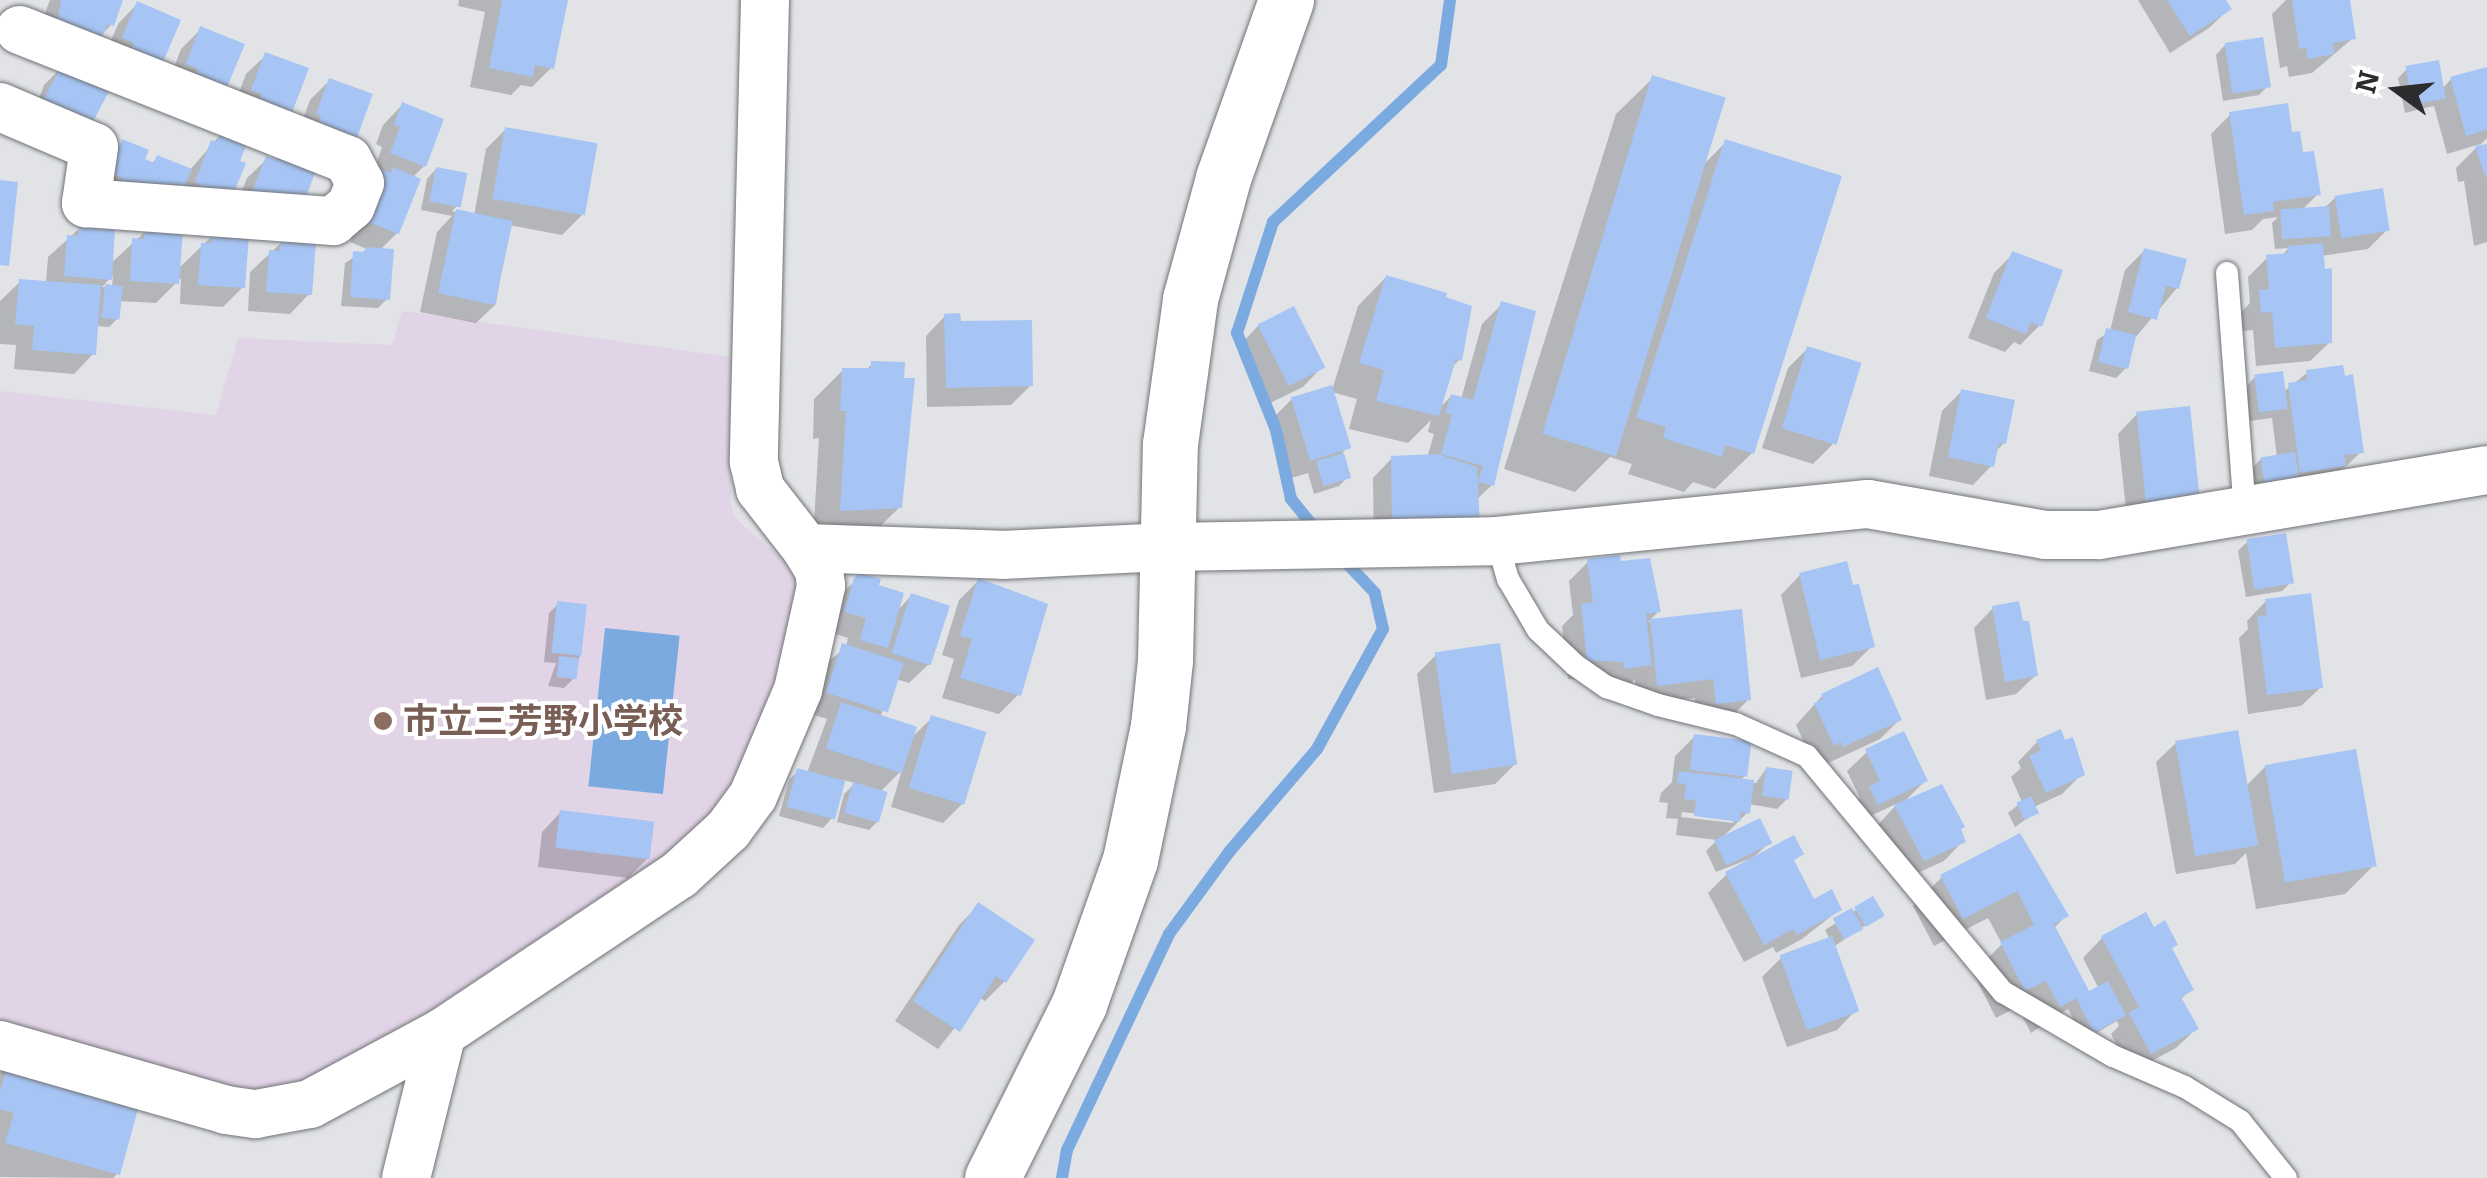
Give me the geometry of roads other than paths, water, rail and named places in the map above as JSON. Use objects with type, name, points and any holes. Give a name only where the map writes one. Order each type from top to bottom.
[{"type":"street","points":[[0,1045],[226,1110],[256,1114],[310,1104],[442,1033],[679,875],[754,796],[798,690],[821,586],[819,570],[806,548],[760,489],[754,462],[765,0]]},
{"type":"street","points":[[992,1178],[1078,1004],[1130,860],[1158,726],[1170,444],[1190,298],[1223,178],[1286,0]]},
{"type":"street","points":[[0,107],[94,147],[86,204],[333,221],[351,206],[360,183],[348,160],[16,32]]},
{"type":"street","points":[[806,548],[1002,556],[1168,547],[1497,541],[1868,504],[2045,536],[2099,536],[2487,470]]},
{"type":"street","points":[[406,1178],[442,1033]]},
{"type":"lane","points":[[2227,273],[2245,510]]},
{"type":"lane","points":[[1497,541],[1508,578],[1538,630],[1574,665],[1607,687],[1658,706],[1736,724],[1808,756],[2003,992],[2113,1056],[2185,1087],[2240,1122],[2286,1178]]},
{"type":"water","points":[[605,628],[680,636],[663,794],[588,786]]},
{"type":"waterway","points":[[1318,532],[1291,499],[1276,430],[1237,333],[1273,222],[1441,65],[1450,0]]},
{"type":"waterway","points":[[1062,1178],[1067,1150],[1169,934],[1229,852],[1317,749],[1383,629],[1375,593],[1342,558]]},
{"type":"place","name":"市立三芳野小学校","points":[[383,721]]}]
